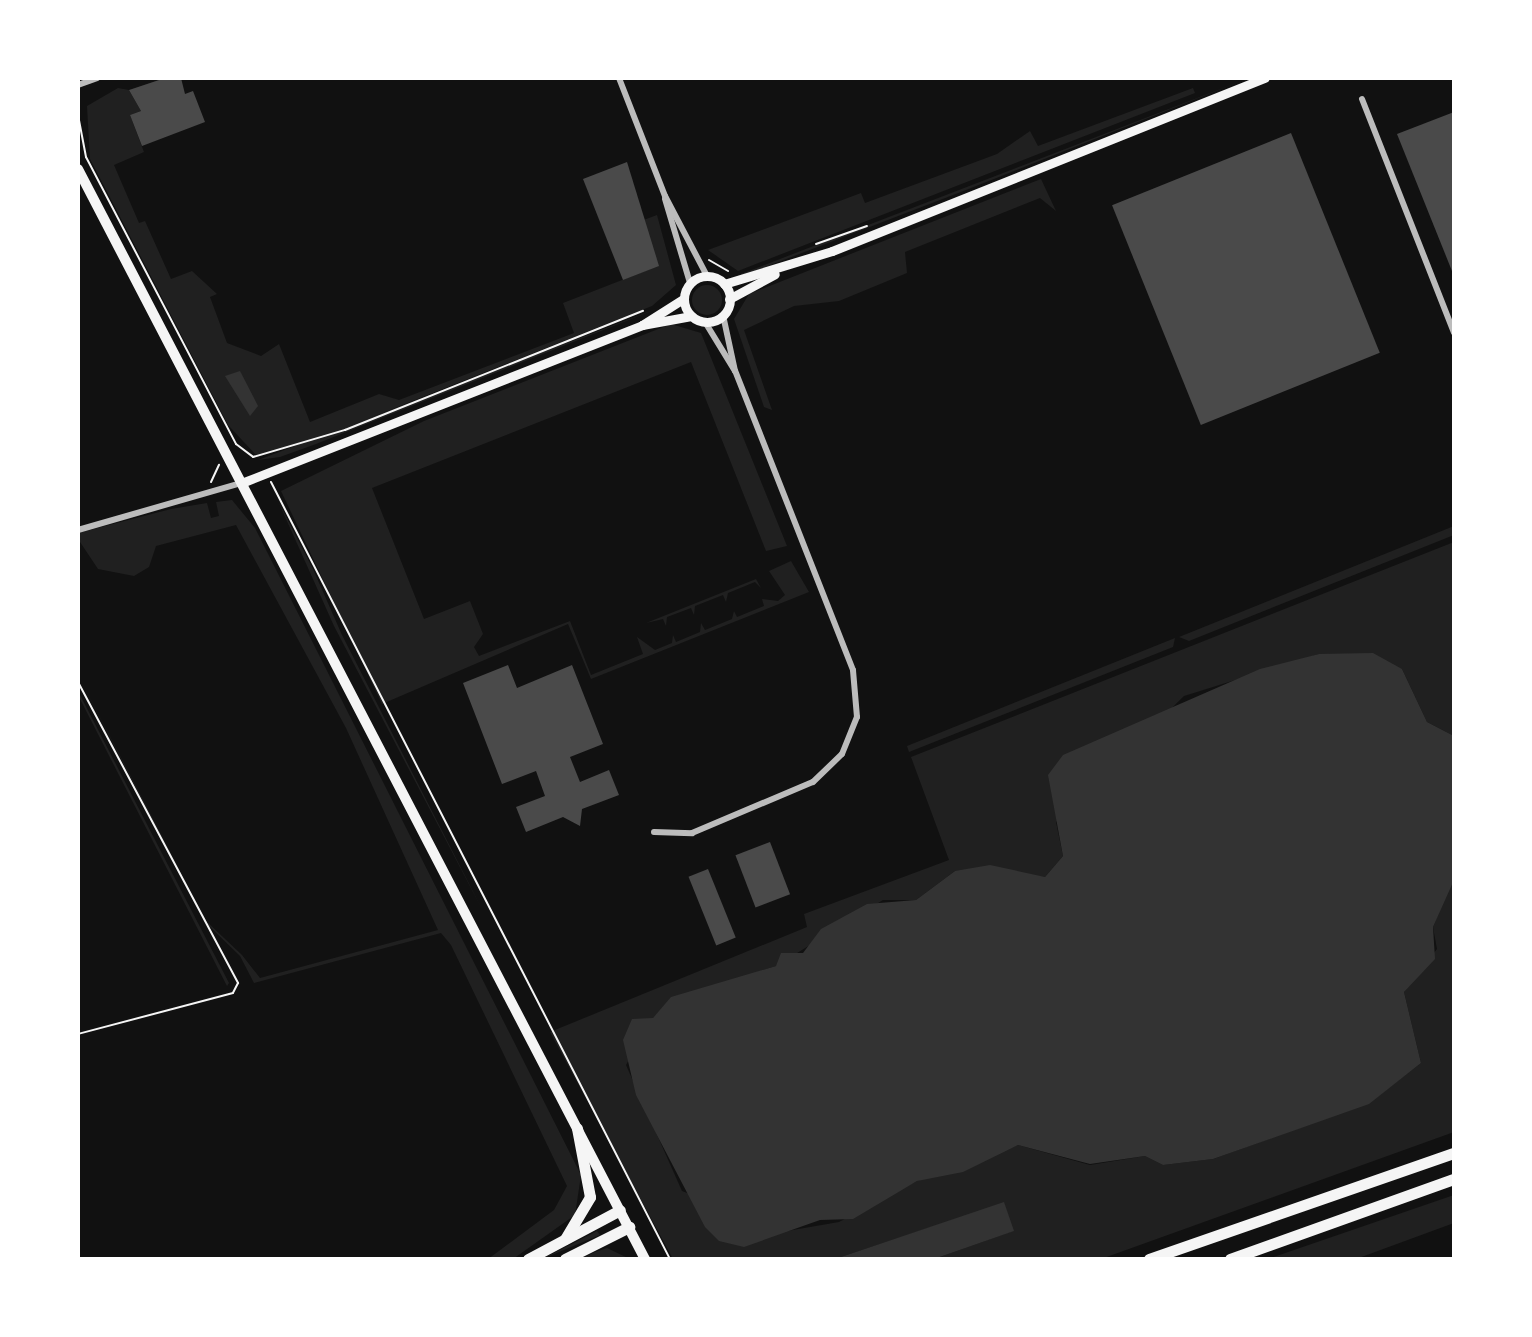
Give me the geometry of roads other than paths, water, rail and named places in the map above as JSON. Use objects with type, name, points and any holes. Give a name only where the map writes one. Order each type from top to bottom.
[{"type":"highway","points":[[565,1239],[590,1197],[577,1128]]},
{"type":"highway","points":[[1149,1259],[1454,1153]]},
{"type":"highway","points":[[1230,1259],[1454,1179]]},
{"type":"highway","points":[[528,1259],[620,1210]]},
{"type":"highway","points":[[565,1259],[629,1227]]},
{"type":"main road","points":[[729,299],[776,272],[1265,78]]},
{"type":"main road","points":[[79,168],[645,1259]]},
{"type":"main road","points":[[244,482],[642,325],[683,299],[690,283],[707,276],[724,284],[776,272]]},
{"type":"main road","points":[[642,325],[691,316],[705,322],[723,315],[729,299],[724,284]]},
{"type":"main road","points":[[683,299],[691,316]]},
{"type":"street","points":[[78,92],[80,85],[97,78]]},
{"type":"street","points":[[619,78],[665,196],[690,283]]},
{"type":"street","points":[[1362,99],[1454,333]]},
{"type":"street","points":[[665,196],[707,276]]},
{"type":"street","points":[[654,832],[692,833],[813,782],[842,754],[856,725],[853,670],[735,371],[723,315]]},
{"type":"street","points":[[705,322],[735,371]]},
{"type":"street","points":[[78,530],[244,482]]}]
